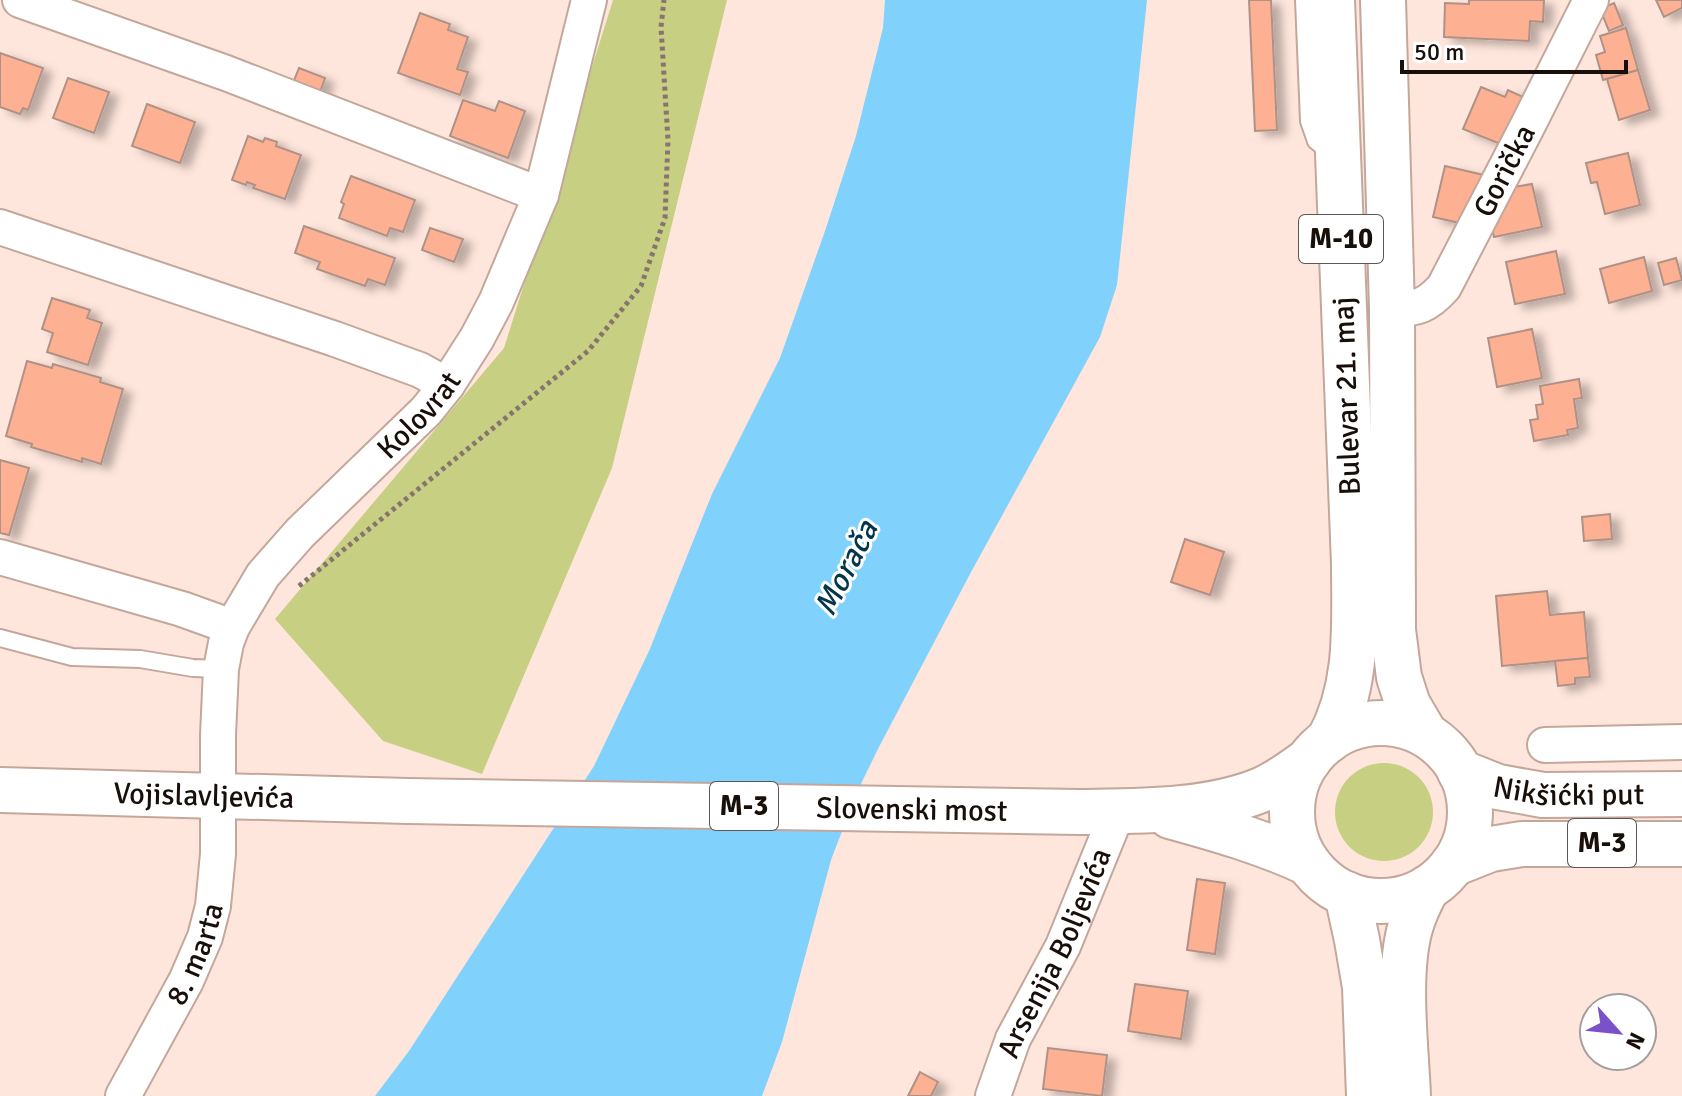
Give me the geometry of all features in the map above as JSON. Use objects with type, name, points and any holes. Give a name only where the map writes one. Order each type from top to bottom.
[{"type":"main road","name":"Bulevar 21. maj","points":[[1319,750],[1341,719],[1351,679],[1354,648],[1354,564],[1332,0]]},
{"type":"main road","name":"Bulevar 21. maj","points":[[1383,0],[1392,308],[1393,630],[1399,677],[1408,705],[1425,734]]},
{"type":"main road","name":"M-3","points":[[1117,811],[1235,799],[1263,789],[1288,775],[1319,750],[1352,728],[1376,723],[1401,726],[1425,734],[1445,750],[1460,772],[1468,795],[1469,819],[1464,843],[1440,876],[1412,895],[1379,901],[1347,894],[1325,881],[1308,863],[1296,838],[1292,811],[1296,784],[1319,750]]},
{"type":"main road","name":"Nikšićki put","points":[[1460,772],[1498,787],[1534,795],[1681,794]]},
{"type":"main road","name":"Vojislavljevića","points":[[0,790],[408,801]]},
{"type":"main road","name":"Slovenski most","points":[[408,801],[1117,811]]},
{"type":"main road","name":"M-3","points":[[1117,811],[1231,833],[1308,863]]},
{"type":"main road","name":"Nikšićki put","points":[[1440,876],[1491,849],[1522,844],[1682,844]]},
{"type":"main road","points":[[1408,1096],[1405,964],[1409,930],[1417,907],[1440,876]]},
{"type":"main road","points":[[1347,894],[1365,987],[1369,1096]]},
{"type":"street","points":[[20,0],[226,73],[541,195]]},
{"type":"street","name":"Kolovrat","points":[[218,795],[221,669],[232,627],[263,575],[300,533],[412,425],[447,385],[477,338],[541,195],[589,0]]},
{"type":"street","name":"Gorička","points":[[1392,308],[1421,306],[1444,287],[1591,0]]},
{"type":"street","points":[[0,227],[335,339],[420,370],[447,385]]},
{"type":"street","points":[[0,557],[182,609],[232,627]]},
{"type":"street","points":[[1545,745],[1682,742],[1681,794]]},
{"type":"street","name":"8. marta","points":[[123,1096],[186,981],[205,937],[217,877],[218,795]]},
{"type":"street","name":"Arsenija Boljevića","points":[[993,1096],[1013,1039],[1063,946],[1117,811]]},
{"type":"lane","points":[[1304,0],[1309,121],[1316,141],[1338,157]]},
{"type":"lane","points":[[0,638],[72,657],[140,659],[193,668],[221,669]]},
{"type":"path","points":[[290,593],[588,351],[641,286],[665,218],[668,140],[661,27],[664,0]]},
{"type":"green space","points":[[613,0],[727,0],[612,468],[482,774],[383,741],[275,619],[504,348]]},
{"type":"green space","points":[[1384,763],[1403,766],[1419,777],[1430,793],[1433,812],[1430,831],[1419,847],[1403,858],[1384,861],[1365,858],[1349,847],[1338,831],[1335,812],[1338,793],[1349,777],[1365,766]]},
{"type":"water","name":"Morača","points":[[885,0],[1147,0],[1117,285],[1100,337],[970,574],[857,792],[831,860],[782,1042],[762,1096],[375,1096],[409,1051],[594,766],[649,651],[712,494],[780,358],[856,136],[883,28]]},
{"type":"building","points":[[1249,0],[1271,0],[1277,130],[1255,131]]},
{"type":"building","points":[[1469,0],[1544,0],[1543,22],[1530,21],[1529,41],[1444,37],[1445,3],[1469,4]]},
{"type":"building","points":[[1656,0],[1682,0],[1682,8],[1664,17]]},
{"type":"building","points":[[1614,3],[1623,25],[1609,31],[1600,9]]},
{"type":"building","points":[[420,13],[450,24],[448,30],[468,37],[457,69],[468,72],[460,95],[398,73]]},
{"type":"building","points":[[1626,28],[1638,70],[1603,80],[1596,55],[1605,52],[1600,36]]},
{"type":"building","points":[[0,53],[43,68],[28,110],[23,108],[20,114],[0,107]]},
{"type":"building","points":[[299,68],[325,78],[318,98],[291,88]]},
{"type":"building","points":[[1638,70],[1650,110],[1619,120],[1607,79]]},
{"type":"building","points":[[68,78],[109,92],[94,133],[53,118]]},
{"type":"building","points":[[1481,87],[1505,97],[1508,90],[1523,97],[1503,145],[1463,129]]},
{"type":"building","points":[[463,100],[495,111],[499,101],[525,111],[508,158],[450,136]]},
{"type":"building","points":[[147,104],[195,122],[180,163],[132,146]]},
{"type":"building","points":[[248,136],[263,142],[265,138],[277,142],[276,146],[301,155],[285,199],[253,188],[255,185],[247,182],[246,185],[232,180]]},
{"type":"building","points":[[1628,153],[1640,205],[1605,214],[1597,182],[1591,183],[1586,163]]},
{"type":"building","points":[[1445,166],[1488,176],[1460,223],[1433,217]]},
{"type":"building","points":[[351,176],[415,200],[403,232],[390,228],[387,236],[339,218],[344,204],[341,202]]},
{"type":"building","points":[[1532,184],[1542,227],[1494,237],[1489,216],[1503,189]]},
{"type":"building","points":[[304,226],[395,258],[385,285],[368,279],[365,286],[317,269],[320,262],[295,253]]},
{"type":"building","points":[[430,228],[463,239],[454,262],[422,250]]},
{"type":"building","points":[[1556,251],[1565,294],[1515,304],[1506,262]]},
{"type":"building","points":[[1644,257],[1652,291],[1609,303],[1600,269]]},
{"type":"building","points":[[1676,258],[1682,280],[1664,285],[1658,263]]},
{"type":"building","points":[[52,298],[90,310],[87,318],[102,323],[88,365],[47,352],[53,333],[42,329]]},
{"type":"building","points":[[1532,329],[1542,378],[1497,387],[1488,338]]},
{"type":"building","points":[[27,361],[52,368],[53,364],[101,378],[100,382],[123,389],[101,464],[82,458],[82,462],[31,447],[32,444],[6,436]]},
{"type":"building","points":[[1579,379],[1582,398],[1574,399],[1578,428],[1567,430],[1568,435],[1534,441],[1530,420],[1538,419],[1536,405],[1543,404],[1540,386]]},
{"type":"building","points":[[0,460],[29,468],[9,535],[0,533]]},
{"type":"building","points":[[1610,514],[1612,539],[1584,541],[1582,517]]},
{"type":"building","points":[[1185,539],[1224,552],[1210,595],[1171,582]]},
{"type":"building","points":[[1547,591],[1550,615],[1584,612],[1588,658],[1502,666],[1496,596]]},
{"type":"building","points":[[1588,658],[1590,677],[1575,678],[1575,684],[1558,686],[1555,661]]},
{"type":"building","points":[[1197,879],[1225,883],[1215,954],[1187,950]]},
{"type":"building","points":[[1135,984],[1188,991],[1181,1039],[1128,1031]]},
{"type":"building","points":[[1048,1048],[1107,1055],[1102,1096],[1043,1089]]},
{"type":"building","points":[[920,1072],[938,1082],[931,1096],[908,1096]]}]
